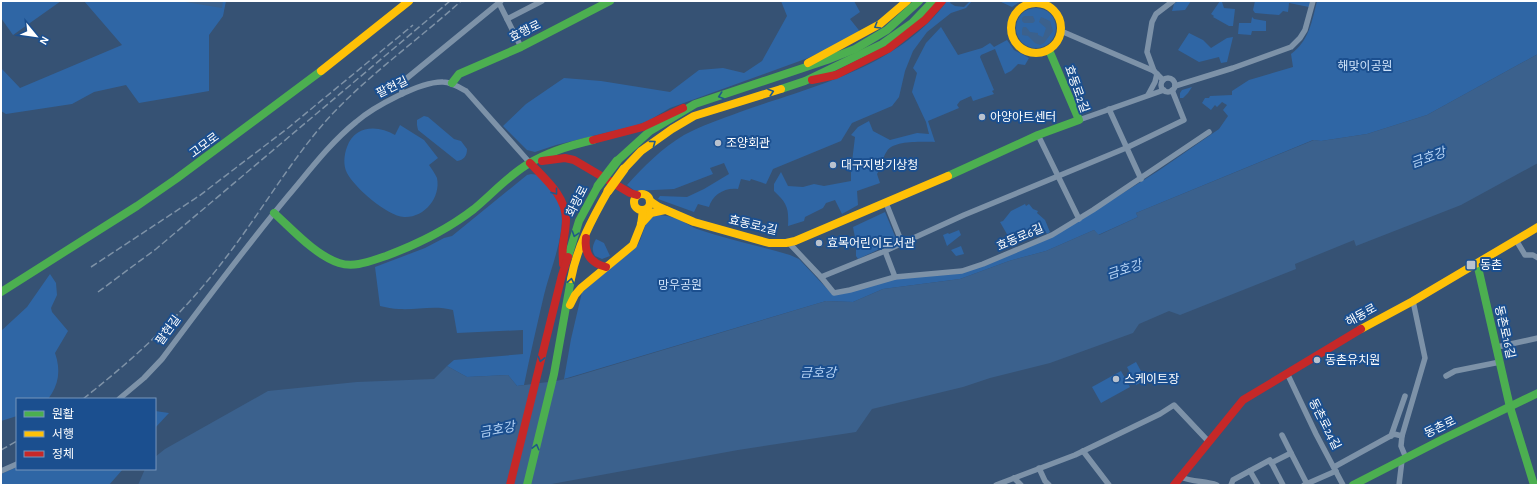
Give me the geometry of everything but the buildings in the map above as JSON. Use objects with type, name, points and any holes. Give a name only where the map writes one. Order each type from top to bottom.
[{"type":"main road","name":"고모로","points":[[1,292],[176,179],[332,63],[409,1]]},
{"type":"main road","name":"효행로","points":[[452,83],[459,74],[521,47],[610,1]]},
{"type":"main road","points":[[797,70],[880,24],[907,1]]},
{"type":"main road","name":"화랑로","points":[[510,485],[562,275],[580,221],[598,186],[617,161],[650,132],[696,104],[827,60],[855,49],[887,30],[919,1]]},
{"type":"main road","name":"화랑로","points":[[527,485],[554,374],[572,276],[579,251],[589,224],[608,191],[624,169],[641,152],[672,129],[694,116],[805,82],[882,44],[912,23],[933,1]]},
{"type":"main road","points":[[805,82],[836,75],[888,49],[925,20],[942,1]]},
{"type":"main road","points":[[1038,2],[1048,6],[1055,12],[1059,18],[1061,31],[1056,42],[1049,50],[1034,53],[1027,51],[1016,43],[1013,37],[1012,23],[1016,13],[1024,6],[1038,2]]},
{"type":"main road","name":"효동로2길","points":[[662,208],[694,222],[769,243],[786,243],[795,241],[960,171],[1038,135],[1079,120],[1049,50]]},
{"type":"main road","points":[[274,213],[323,256],[340,263],[356,265],[365,263],[414,245],[445,230],[474,209],[519,170],[530,163],[564,147],[643,127],[668,114],[696,104]]},
{"type":"main road","points":[[530,163],[565,158],[581,164],[612,182],[640,202],[662,208]]},
{"type":"main road","points":[[530,163],[557,192],[565,208],[566,227],[562,244],[562,275]]},
{"type":"main road","points":[[640,202],[641,223]]},
{"type":"main road","points":[[563,324],[568,308],[575,295],[632,244],[644,218],[652,212],[662,208]]},
{"type":"main road","points":[[589,224],[585,243],[589,257],[595,264],[606,267]]},
{"type":"main road","name":"해동로","points":[[1174,485],[1208,441],[1244,400],[1343,339],[1413,301],[1538,226]]},
{"type":"main road","name":"동촌로16길","points":[[1477,263],[1510,407],[1534,485]]},
{"type":"main road","name":"동촌로","points":[[1353,485],[1538,393]]},
{"type":"street","points":[[507,19],[542,1]]},
{"type":"street","points":[[1148,95],[1155,82],[1155,72],[1147,52],[1152,22],[1156,14],[1173,1]]},
{"type":"street","points":[[1079,120],[1148,95],[1164,90],[1168,92],[1173,88],[1291,47],[1300,38],[1305,30],[1313,1]]},
{"type":"street","points":[[402,94],[401,83],[500,2],[521,47]]},
{"type":"street","points":[[1061,31],[1155,72],[1163,80]]},
{"type":"street","points":[[821,277],[885,251],[964,215],[1126,148],[1184,120],[1173,88],[1175,82],[1172,78],[1163,80]]},
{"type":"street","points":[[1163,80],[1162,86],[1164,90]]},
{"type":"street","name":"팔현길","points":[[120,398],[144,378],[162,359],[218,284],[274,213],[326,151],[351,126],[374,109],[402,94],[432,82],[452,83]]},
{"type":"street","points":[[452,83],[466,91],[530,163]]},
{"type":"street","points":[[1110,109],[1141,179]]},
{"type":"street","name":"효동로6길","points":[[788,242],[834,293],[895,277],[962,271],[983,264],[1052,235],[1141,179],[1208,132]]},
{"type":"street","points":[[1038,135],[1079,219]]},
{"type":"street","points":[[886,203],[902,243]]},
{"type":"street","points":[[1516,240],[1525,255],[1533,255],[1538,258]]},
{"type":"street","points":[[885,251],[895,277]]},
{"type":"street","points":[[1399,485],[1404,459],[1401,446],[1402,436],[1425,358],[1413,301]]},
{"type":"street","points":[[1496,347],[1538,338]]},
{"type":"street","points":[[1446,376],[1455,371],[1500,362]]},
{"type":"street","name":"동촌로24길","points":[[1287,373],[1343,485]]},
{"type":"street","points":[[1391,436],[1405,396]]},
{"type":"street","points":[[996,485],[1083,451],[1160,414],[1174,405],[1208,441]]},
{"type":"street","points":[[1399,413],[1408,416]]},
{"type":"street","points":[[1282,435],[1305,484],[1335,469],[1394,434],[1402,436]]},
{"type":"street","points":[[1083,451],[1109,485]]},
{"type":"street","points":[[1271,463],[1291,453]]},
{"type":"street","points":[[1231,485],[1233,480],[1270,460],[1283,485]]},
{"type":"street","points":[[1,471],[16,464]]},
{"type":"street","points":[[1039,468],[1045,481],[1049,485]]},
{"type":"street","points":[[1250,471],[1258,485]]},
{"type":"street","points":[[1180,477],[1192,483],[1210,483],[1217,485]]},
{"type":"street","points":[[1014,478],[1021,485]]},
{"type":"green space","points":[[1,1],[61,1],[13,35],[1,18]]},
{"type":"green space","points":[[84,1],[226,1],[223,16],[209,35],[209,91],[139,103],[126,85],[94,92],[72,104],[6,114],[1,111],[1,68],[20,88],[122,45]]},
{"type":"green space","points":[[781,1],[854,1],[860,12],[850,19],[862,34],[808,58],[670,108],[648,121],[535,152],[527,150],[503,126],[526,104],[564,78],[601,81],[670,92],[699,70],[723,68],[744,73],[762,61],[787,16]]},
{"type":"green space","points":[[947,1],[951,1],[950,3],[955,6],[964,7],[972,1],[966,8],[951,13],[927,32],[913,51],[905,71],[899,97],[892,106],[852,123],[841,141],[773,169],[766,184],[751,179],[750,181],[741,179],[738,189],[728,189],[720,193],[713,199],[709,207],[698,204],[694,212],[658,199],[660,196],[687,197],[704,189],[729,174],[724,163],[710,168],[713,174],[674,189],[635,191],[627,185],[646,165],[684,135],[740,112],[825,83],[879,59],[904,43],[927,24]]},
{"type":"green space","points":[[999,1],[1021,1],[1012,7]]},
{"type":"green space","points":[[1178,1],[1191,1],[1185,10],[1172,11],[1174,4]]},
{"type":"green space","points":[[1220,1],[1222,2],[1224,8],[1235,9],[1233,26],[1229,26],[1213,17],[1214,16],[1211,14]]},
{"type":"green space","points":[[1255,1],[1311,1],[1309,7],[1289,3],[1288,12],[1283,11],[1279,15],[1255,13],[1253,10]]},
{"type":"green space","name":"해맞이공원","points":[[1317,1],[1538,1],[1538,54],[1427,115],[1367,134],[1321,141],[1313,140],[1136,213],[1138,217],[1098,235],[1094,230],[1046,251],[1009,261],[960,279],[883,289],[853,302],[826,301],[564,379],[571,339],[582,292],[637,246],[647,222],[652,217],[661,215],[672,217],[697,229],[790,255],[799,259],[833,295],[895,277],[962,273],[1029,247],[1096,210],[1158,171],[1219,129],[1228,116],[1223,110],[1227,105],[1222,102],[1217,107],[1215,105],[1211,110],[1202,103],[1205,98],[1209,98],[1210,96],[1232,95],[1232,91],[1249,80],[1293,67],[1291,54],[1306,37]]},
{"type":"green space","points":[[1032,8],[1040,8],[1047,11],[1053,17],[1056,28],[1053,39],[1047,45],[1040,48],[1032,48],[1025,45],[1019,39],[1016,32],[1016,24],[1019,17],[1025,11]]},
{"type":"green space","points":[[1252,17],[1254,19],[1266,21],[1266,31],[1252,31],[1251,35],[1238,34],[1239,23],[1251,23]]},
{"type":"green space","points":[[941,27],[958,55],[982,48],[990,43],[994,47],[1007,40],[1014,50],[1029,58],[1025,65],[1018,64],[1011,71],[1005,74],[995,49],[981,55],[980,57],[994,90],[992,91],[994,94],[973,101],[971,96],[960,101],[957,105],[959,108],[928,121],[935,142],[910,142],[891,147],[885,154],[877,174],[880,183],[857,191],[858,205],[842,214],[835,200],[826,203],[823,208],[805,217],[804,221],[788,226],[786,206],[782,199],[774,191],[774,184],[781,172],[788,186],[803,187],[814,184],[824,186],[851,181],[855,137],[851,135],[858,127],[869,121],[873,131],[890,140],[917,133],[929,134],[926,122],[912,92],[917,73],[913,68],[926,43]]},
{"type":"green space","points":[[1189,33],[1203,40],[1211,48],[1227,38],[1233,37],[1227,62],[1221,63],[1219,57],[1199,62],[1178,50]]},
{"type":"green space","points":[[1192,87],[1183,98],[1180,98],[1180,93],[1182,90]]},
{"type":"green space","points":[[424,116],[428,117],[454,139],[461,141],[467,149],[466,156],[463,159],[457,161],[418,130],[417,120]]},
{"type":"green space","points":[[400,125],[424,140],[438,158],[429,165],[437,178],[438,185],[434,199],[430,205],[418,214],[404,217],[389,212],[364,193],[347,173],[344,163],[347,147],[355,134],[368,129],[374,129],[395,135]]},
{"type":"green space","points":[[527,175],[539,175],[555,197],[561,208],[562,218],[557,252],[544,295],[524,385],[517,386],[508,375],[467,377],[447,366],[454,360],[523,354],[523,330],[457,333],[453,310],[439,308],[397,309],[380,306],[375,267],[452,236]]},
{"type":"green space","points":[[1025,204],[1026,206],[1029,204],[1033,209],[1038,211],[1037,213],[1045,220],[1050,232],[1047,234],[1040,223],[1026,230],[1024,228],[1008,236],[1000,222],[1003,221],[1011,211]]},
{"type":"green space","points":[[885,212],[897,241],[858,259],[856,256],[856,243],[853,227]]},
{"type":"green space","points":[[959,230],[961,235],[947,246],[943,235]]},
{"type":"green space","points":[[596,239],[604,243],[610,256],[602,259],[595,256],[593,247]]},
{"type":"green space","points":[[961,246],[964,254],[956,256],[951,250]]},
{"type":"green space","points":[[50,274],[56,283],[57,295],[51,308],[52,312],[68,331],[55,353],[58,365],[57,383],[49,398],[16,398],[16,416],[1,421],[1,331],[27,307]]},
{"type":"green space","points":[[1136,362],[1146,380],[1136,385],[1127,367]]},
{"type":"green space","name":"스케이트장","points":[[1121,371],[1130,387],[1101,403],[1092,387]]},
{"type":"green space","points":[[156,411],[169,413],[156,427]]},
{"type":"green space","points":[[16,467],[16,470],[122,470],[109,485],[1,485],[1,474]]},
{"type":"water","points":[[179,1],[223,1],[222,8]]},
{"type":"water","points":[[1024,16],[1033,16],[1035,21],[1033,23],[1024,23],[1022,18]]},
{"type":"water","points":[[1041,17],[1050,21],[1053,31],[1044,43],[1040,45],[1035,43],[1028,36],[1022,35],[1022,30],[1023,27],[1026,27],[1030,32],[1038,33],[1038,35],[1043,37],[1046,28],[1039,22]]},
{"type":"water","name":"금호강","points":[[1538,54],[1538,163],[1461,205],[1356,246],[1354,240],[1295,264],[1296,269],[1180,315],[1169,311],[1139,324],[1133,333],[1050,363],[990,378],[963,387],[872,409],[856,432],[738,450],[546,485],[138,485],[145,470],[156,470],[156,456],[165,449],[268,391],[357,382],[434,379],[447,366],[467,377],[508,375],[517,386],[570,378],[826,301],[853,302],[883,289],[960,279],[1009,261],[1046,251],[1094,230],[1099,235],[1138,217],[1136,213],[1314,140],[1321,141],[1367,134],[1427,115]]},
{"type":"railway","points":[[98,292],[156,249],[450,1]]},
{"type":"railway","points":[[84,398],[140,351],[192,299],[237,243],[285,173],[311,139],[340,106],[356,90],[461,1]]},
{"type":"railway","points":[[91,267],[199,196],[288,128],[413,25]]},
{"type":"railway","points":[[1,450],[16,442]]},
{"type":"traffic: fast","points":[[452,83],[459,74],[521,47],[610,1]]},
{"type":"traffic: fast","points":[[617,161],[650,131],[695,104],[827,60],[855,49],[887,30],[919,1]]},
{"type":"traffic: fast","points":[[781,89],[805,81],[882,44],[912,23],[933,1]]},
{"type":"traffic: fast","points":[[948,176],[1038,135],[1079,120],[1049,50]]},
{"type":"traffic: fast","points":[[1,292],[137,206],[176,179],[321,71]]},
{"type":"traffic: fast","points":[[274,213],[321,254],[339,263],[351,265],[362,263],[386,256],[443,230],[464,217],[500,185],[528,164],[560,149],[593,140]]},
{"type":"traffic: fast","points":[[598,186],[617,161]]},
{"type":"traffic: fast","points":[[568,257],[579,221],[598,186]]},
{"type":"traffic: fast","points":[[1477,263],[1510,407],[1534,485]]},
{"type":"traffic: fast","points":[[527,485],[554,374],[571,279]]},
{"type":"traffic: fast","points":[[1353,485],[1538,393]]},
{"type":"traffic: slow","points":[[321,71],[409,1]]},
{"type":"traffic: slow","points":[[808,63],[880,24],[907,1]]},
{"type":"traffic: slow","points":[[1036,3],[1046,5],[1054,10],[1059,18],[1061,28],[1059,38],[1054,46],[1046,51],[1036,53],[1026,51],[1018,46],[1013,38],[1011,28],[1013,18],[1018,10],[1026,5],[1036,3]]},
{"type":"traffic: slow","points":[[624,169],[641,151],[672,129],[694,116],[781,89]]},
{"type":"traffic: slow","points":[[608,191],[624,169]]},
{"type":"traffic: slow","points":[[650,201],[659,207],[694,222],[769,243],[786,243],[795,241],[948,176]]},
{"type":"traffic: slow","points":[[571,279],[581,244],[608,191]]},
{"type":"traffic: slow","points":[[639,194],[645,194],[650,199],[650,202],[648,208],[645,210],[639,210],[634,205],[634,199],[639,194]]},
{"type":"traffic: slow","points":[[570,305],[575,295],[581,288],[633,245],[641,225],[643,210]]},
{"type":"traffic: slow","points":[[641,224],[651,213],[665,210]]},
{"type":"traffic: slow","points":[[1361,329],[1413,301],[1538,227]]},
{"type":"traffic: jam","points":[[812,80],[836,75],[888,49],[925,20],[942,1]]},
{"type":"traffic: jam","points":[[593,140],[643,127],[683,108]]},
{"type":"traffic: jam","points":[[542,161],[565,158],[574,160],[630,193],[637,195]]},
{"type":"traffic: jam","points":[[530,163],[554,188],[565,211],[566,220],[563,264]]},
{"type":"traffic: jam","points":[[586,238],[587,253],[596,263],[606,267]]},
{"type":"traffic: jam","points":[[510,485],[562,275],[568,257]]},
{"type":"traffic: jam","points":[[1174,485],[1243,400],[1361,329]]},
{"type":"place","name":"아양아트센터","points":[[982,117]]},
{"type":"place","name":"조양회관","points":[[718,143]]},
{"type":"place","name":"대구지방기상청","points":[[833,165]]},
{"type":"place","name":"효목어린이도서관","points":[[819,243]]},
{"type":"place","name":"동촌","points":[[1471,265]]},
{"type":"place","name":"동촌유치원","points":[[1317,360]]},
{"type":"place","name":"스케이트장","points":[[1116,379]]},
{"type":"park label","name":"망우공원","points":[[680,285]]}]
